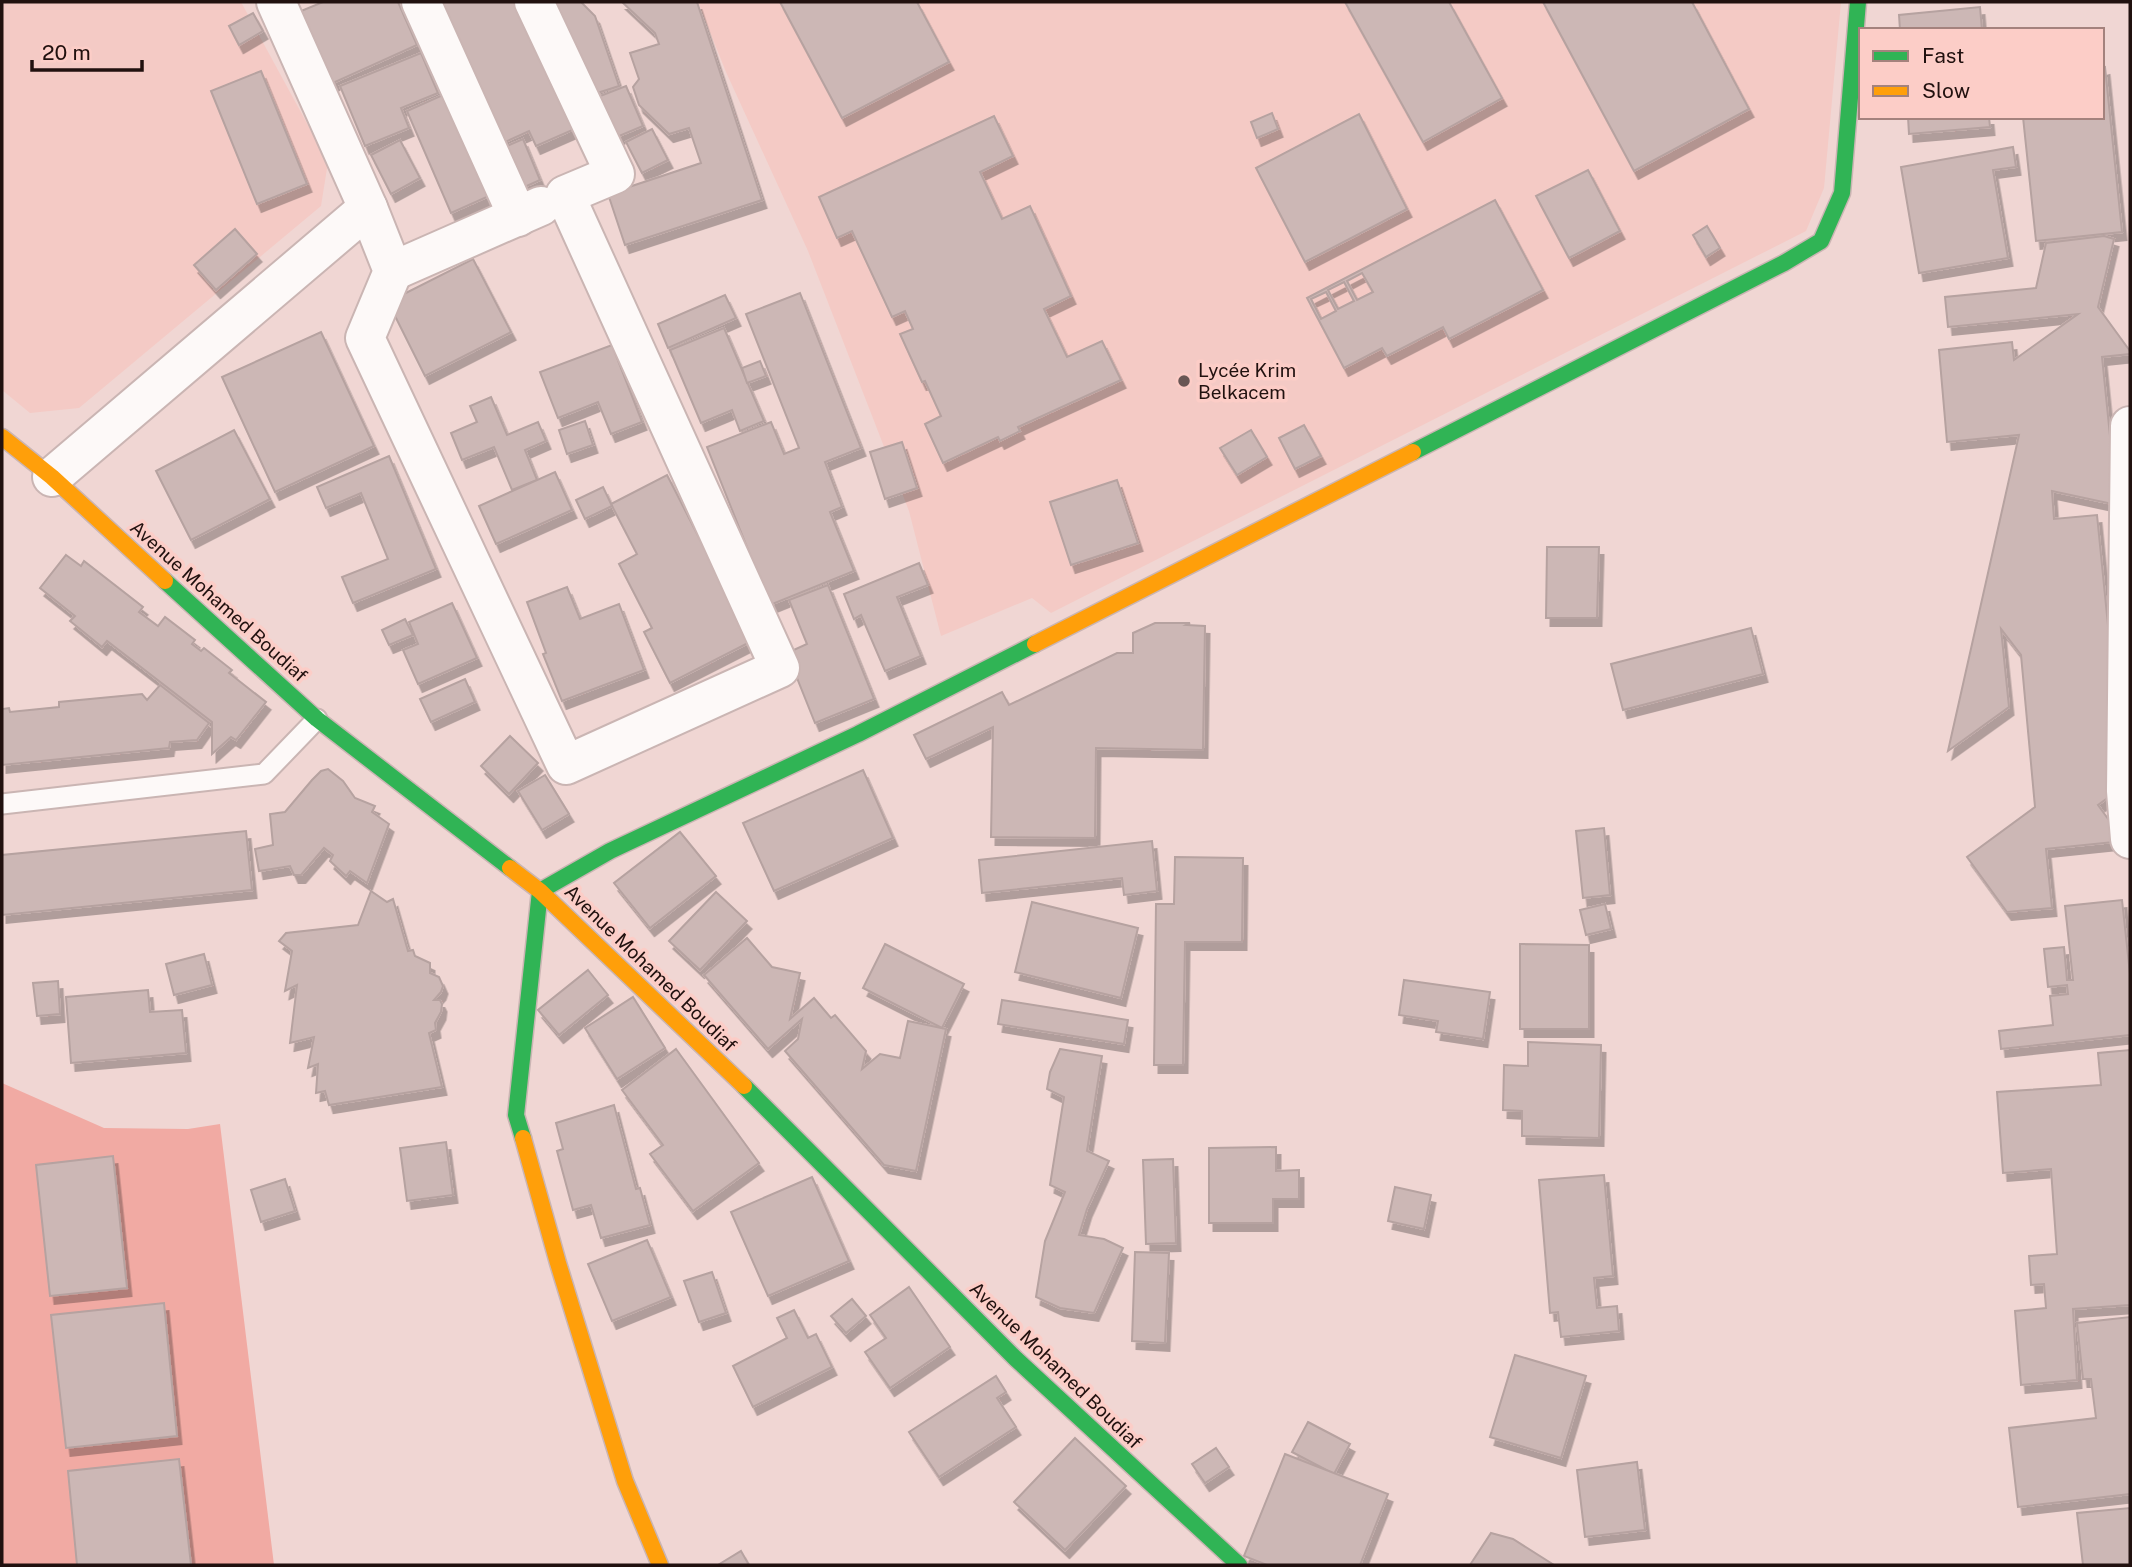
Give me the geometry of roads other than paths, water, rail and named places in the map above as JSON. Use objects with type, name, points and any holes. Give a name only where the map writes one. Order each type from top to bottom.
[{"type":"street","points":[[276,2],[368,208],[393,271]]},
{"type":"street","points":[[421,2],[518,216]]},
{"type":"street","points":[[534,2],[615,174],[565,195],[393,271],[365,338],[566,765],[780,668],[565,195]]},
{"type":"street","points":[[660,1565],[625,1481],[516,1115],[540,891],[610,851],[858,734],[1772,269],[1821,241],[1842,193],[1858,2]]},
{"type":"street","points":[[52,477],[368,208]]},
{"type":"street","points":[[2130,426],[2126,791],[2130,839]]},
{"type":"street","name":"Avenue Mohamed Boudiaf","points":[[2,437],[52,477],[317,719],[540,891],[760,1102],[1016,1359],[1239,1565]]},
{"type":"lane","points":[[2,804],[264,774],[317,719]]},
{"type":"place","name":"Lycée Krim Belkacem","points":[[1184,381]]}]
